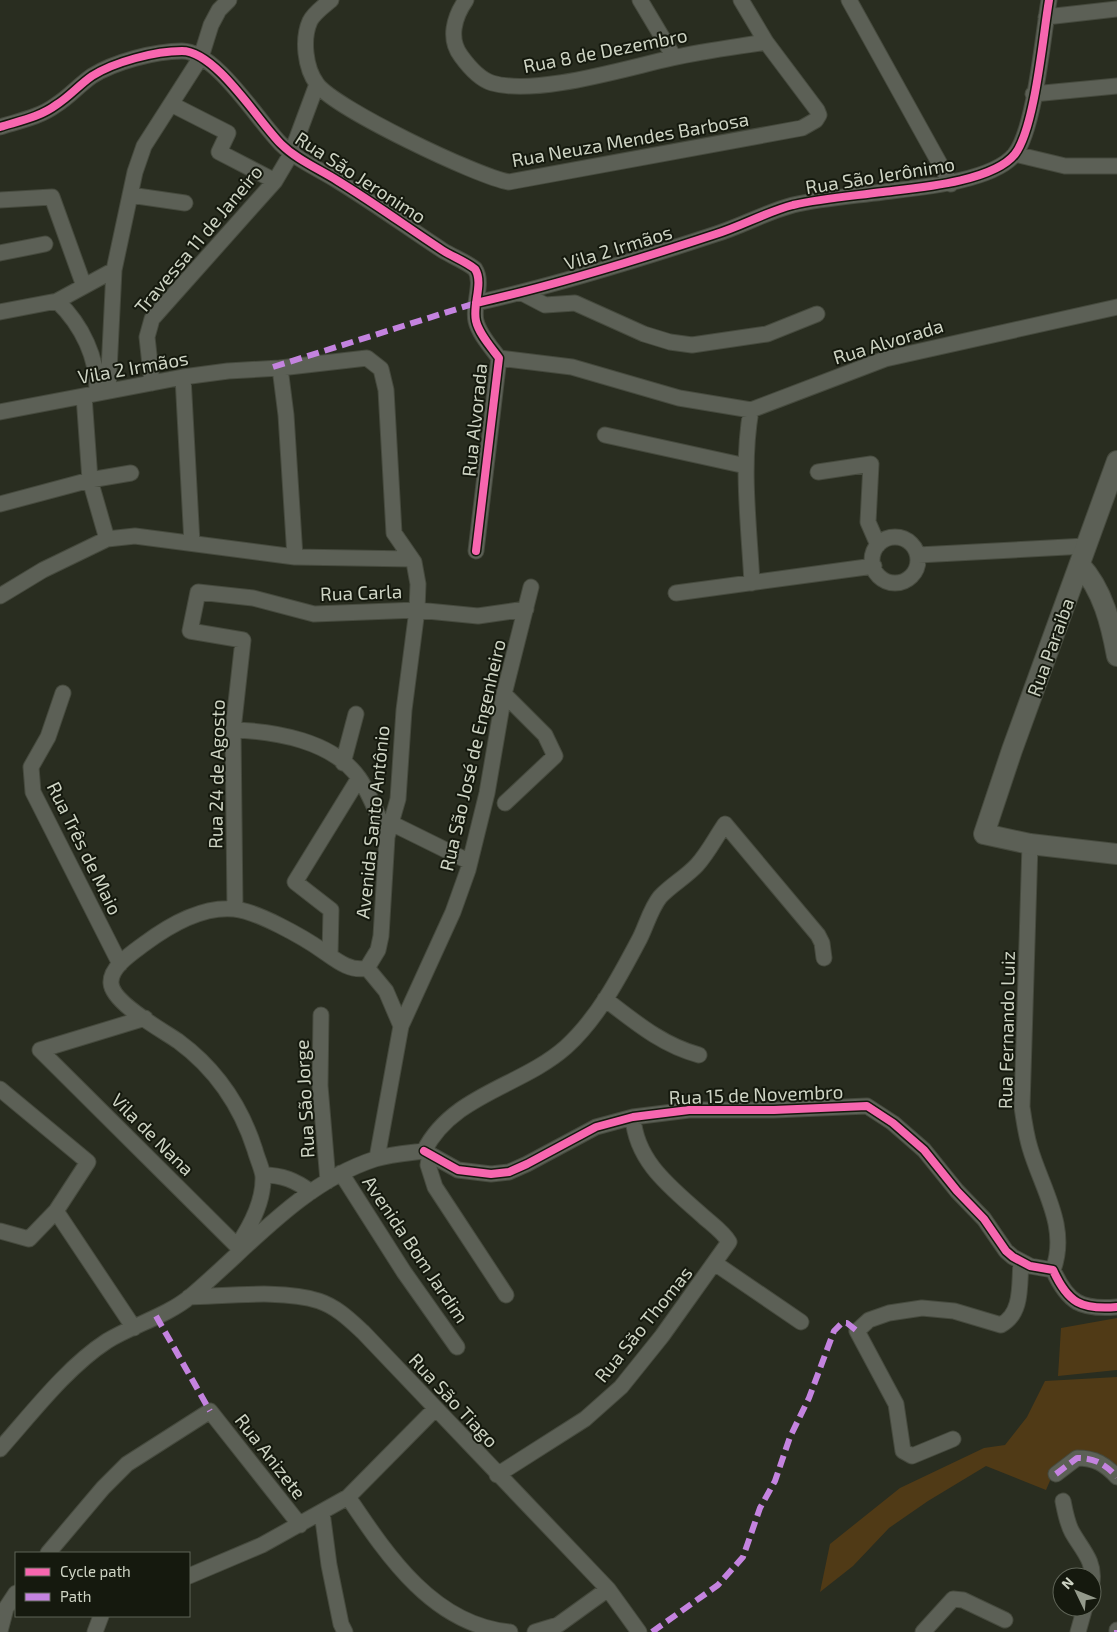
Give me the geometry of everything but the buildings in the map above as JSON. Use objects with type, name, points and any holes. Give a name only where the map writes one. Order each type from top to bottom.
[{"type":"street","points":[[96,393],[114,270],[135,172],[144,146],[201,57],[211,25],[219,10],[229,0]]},
{"type":"street","points":[[317,84],[309,66],[306,50],[307,31],[310,21],[331,0]]},
{"type":"street","name":"Rua 8 de Dezembro","points":[[466,0],[458,11],[453,35],[458,52],[472,70],[491,83],[517,87],[584,78],[674,57],[766,42]]},
{"type":"street","points":[[640,0],[674,57]]},
{"type":"street","points":[[741,0],[766,42]]},
{"type":"street","points":[[1048,0],[1027,126],[1015,154],[1065,166],[1117,166]]},
{"type":"street","points":[[851,1],[951,184]]},
{"type":"street","points":[[1046,16],[1117,9]]},
{"type":"street","name":"Rua Neuza Mendes Barbosa","points":[[317,84],[348,108],[459,164],[495,180],[509,182],[802,128],[816,120],[819,115],[817,110],[766,42]]},
{"type":"street","points":[[0,126],[37,116],[56,105],[93,76],[114,64],[163,53],[184,51],[201,57]]},
{"type":"street","name":"Rua São Jeronimo","points":[[201,57],[237,89],[267,131],[291,154],[360,194],[442,250],[475,269]]},
{"type":"street","name":"Travessa 11 de Janeiro","points":[[152,383],[147,337],[152,319],[275,181],[291,154],[317,84]]},
{"type":"street","points":[[1033,94],[1117,86]]},
{"type":"street","points":[[172,104],[228,133],[219,152],[275,181]]},
{"type":"street","name":"Rua São Jerônimo","points":[[767,214],[817,200],[951,184],[984,173],[1015,154]]},
{"type":"street","points":[[130,195],[185,203]]},
{"type":"street","points":[[0,200],[52,197],[84,286]]},
{"type":"street","name":"Vila 2 Irmãos","points":[[476,303],[522,293],[665,251],[767,214]]},
{"type":"street","points":[[0,253],[45,244]]},
{"type":"street","name":"Rua Alvorada","points":[[475,269],[478,273],[475,318],[478,328],[499,358],[476,551]]},
{"type":"street","points":[[0,312],[56,301],[114,270]]},
{"type":"street","points":[[522,293],[545,305],[575,303],[644,334],[670,342],[692,345],[767,334],[817,314]]},
{"type":"street","points":[[56,301],[70,314],[83,334],[97,376],[90,480],[107,539]]},
{"type":"street","name":"Rua Alvorada","points":[[499,358],[572,368],[679,398],[751,410],[885,359],[1117,307]]},
{"type":"street","name":"Vila 2 Irmãos","points":[[0,412],[184,377],[367,358],[381,369],[386,390],[394,533],[412,559]]},
{"type":"street","points":[[277,368],[286,415],[295,557]]},
{"type":"street","points":[[184,377],[192,543]]},
{"type":"street","points":[[751,410],[747,434],[746,466],[752,583]]},
{"type":"street","points":[[604,435],[746,466]]},
{"type":"street","name":"Rua Paraiba","points":[[1030,844],[984,834],[1012,750],[1117,461]]},
{"type":"street","points":[[818,472],[871,464],[868,522],[878,545]]},
{"type":"street","points":[[0,504],[90,480],[131,473]]},
{"type":"street","points":[[0,596],[43,570],[107,539],[135,536],[295,557],[412,559]]},
{"type":"street","points":[[898,537],[910,543],[918,556],[914,574],[904,581],[885,580],[876,572],[874,566],[873,559],[878,545],[890,538],[898,537]]},
{"type":"street","points":[[918,556],[1086,546]]},
{"type":"street","name":"Avenida Santo Antônio","points":[[367,968],[378,950],[381,936],[389,830],[398,798],[404,710],[417,610],[418,584],[412,559]]},
{"type":"street","points":[[1080,565],[1096,586],[1113,621],[1117,656]]},
{"type":"street","points":[[676,593],[874,566]]},
{"type":"street","name":"Rua São José de Engenheiro","points":[[377,1158],[401,1026],[453,912],[470,862],[487,793],[504,694],[531,587]]},
{"type":"street","name":"Rua Carla","points":[[243,640],[190,631],[198,592],[232,594],[254,598],[314,614],[417,610],[478,616],[526,609]]},
{"type":"street","name":"Rua 24 de Agosto","points":[[235,909],[233,730],[243,640]]},
{"type":"street","name":"Rua Três de Maio","points":[[63,693],[48,737],[31,767],[33,792],[120,964]]},
{"type":"street","points":[[504,694],[545,735],[556,756],[505,803]]},
{"type":"street","points":[[343,763],[356,714]]},
{"type":"street","points":[[233,730],[263,731],[287,735],[310,744],[343,763],[359,778],[389,830],[470,862]]},
{"type":"street","points":[[330,955],[331,910],[295,882],[359,778]]},
{"type":"street","points":[[506,1295],[435,1187],[428,1166],[427,1152],[440,1126],[464,1106],[546,1062],[566,1047],[592,1018],[605,999],[628,962],[660,898],[697,864],[725,824],[818,935],[824,949],[824,958]]},
{"type":"street","points":[[1030,844],[1117,854]]},
{"type":"street","name":"Rua Fernando Luiz","points":[[1030,844],[1022,1107],[1030,1149],[1056,1219],[1059,1235],[1058,1253],[1053,1270]]},
{"type":"street","points":[[239,1248],[257,1206],[263,1175],[250,1133],[224,1084],[198,1058],[122,1002],[111,985],[111,975],[120,964],[162,931],[184,920],[210,912],[235,909],[274,922],[353,968],[367,968],[386,991],[401,1026]]},
{"type":"street","points":[[605,999],[664,1042],[679,1050],[699,1055]]},
{"type":"street","name":"Rua São Jorge","points":[[321,1014],[320,1086],[328,1181]]},
{"type":"street","name":"Vila de Nana","points":[[145,1018],[40,1050],[239,1248]]},
{"type":"street","points":[[0,1089],[88,1162],[56,1211],[29,1239],[0,1231]]},
{"type":"street","name":"Rua 15 de Novembro","points":[[427,1152],[458,1170],[474,1173],[509,1172],[596,1127],[633,1117],[689,1110],[774,1110],[867,1106],[893,1123],[924,1150],[984,1219],[1006,1251],[1020,1262]]},
{"type":"street","name":"Rua São Thomas","points":[[497,1475],[585,1419],[621,1387],[716,1264],[729,1242],[658,1175],[646,1160],[634,1132],[633,1117]]},
{"type":"street","points":[[0,1449],[74,1368],[108,1341],[189,1297],[239,1248],[311,1192],[341,1173],[377,1158],[427,1152]]},
{"type":"street","name":"Avenida Bom Jardim","points":[[341,1173],[404,1272],[457,1347]]},
{"type":"street","points":[[263,1175],[289,1178],[311,1192]]},
{"type":"street","points":[[56,1211],[134,1328]]},
{"type":"street","points":[[953,1439],[912,1456],[904,1452],[896,1404],[857,1331],[869,1320],[889,1313],[922,1308],[954,1311],[1001,1325],[1014,1315],[1017,1306],[1020,1262],[1053,1270],[1058,1282],[1072,1299],[1084,1307],[1117,1308]]},
{"type":"street","points":[[716,1264],[801,1322]]},
{"type":"street","name":"Rua São Tiago","points":[[189,1297],[298,1296],[320,1301],[341,1312],[363,1332],[497,1475],[608,1589],[639,1632]]},
{"type":"street","points":[[190,1576],[241,1556],[348,1497],[435,1409]]},
{"type":"street","name":"Rua Anizete","points":[[49,1552],[103,1488],[127,1464],[210,1411],[300,1525]]},
{"type":"street","points":[[1056,1474],[1077,1458],[1092,1458],[1102,1463],[1117,1478]]},
{"type":"street","points":[[348,1497],[386,1553],[407,1577],[431,1598],[476,1625],[510,1632]]},
{"type":"street","points":[[1063,1501],[1071,1530],[1089,1558],[1092,1567]]},
{"type":"street","name":"Rua Anizete","points":[[322,1512],[330,1574],[341,1624],[345,1632]]},
{"type":"street","points":[[535,1632],[558,1625],[608,1589]]},
{"type":"street","points":[[0,1631],[6,1608],[15,1594]]},
{"type":"street","points":[[923,1632],[953,1599],[963,1600],[1005,1620]]},
{"type":"street","points":[[95,1632],[101,1617]]},
{"type":"street","points":[[1078,1632],[1082,1617]]},
{"type":"shaded area","points":[[1117,1318],[1117,1370],[1058,1376],[1061,1328]]},
{"type":"shaded area","points":[[1117,1377],[1117,1469],[1110,1461],[1055,1469],[1046,1490],[986,1466],[928,1501],[889,1528],[853,1566],[820,1592],[830,1544],[900,1488],[984,1448],[1005,1445],[1027,1417],[1045,1381]]},
{"type":"marked path","points":[[273,367],[476,303]]},
{"type":"marked path","points":[[156,1316],[210,1411]]},
{"type":"marked path","points":[[652,1632],[718,1585],[743,1557],[760,1508],[775,1481],[790,1437],[809,1398],[834,1331],[842,1323],[847,1323],[857,1331]]},
{"type":"marked path","points":[[1056,1474],[1077,1458],[1083,1458],[1099,1463],[1117,1477]]},
{"type":"cycle path","points":[[476,303],[627,263],[726,231],[773,211],[793,205],[933,186],[972,177],[1004,164],[1015,154],[1028,124],[1037,80],[1049,0]]},
{"type":"cycle path","points":[[0,127],[43,113],[92,76],[112,66],[135,58],[160,53],[182,51],[195,54],[209,62],[222,74],[287,150],[365,198],[442,250],[475,269],[478,281],[475,308],[476,321],[482,336],[499,358],[476,551]]},
{"type":"cycle path","points":[[424,1151],[458,1170],[491,1174],[509,1172],[596,1127],[633,1117],[689,1110],[774,1110],[867,1106],[893,1123],[924,1150],[957,1191],[984,1219],[1006,1251],[1013,1257],[1030,1266],[1053,1270],[1064,1290],[1077,1302],[1094,1307],[1117,1307]]}]
